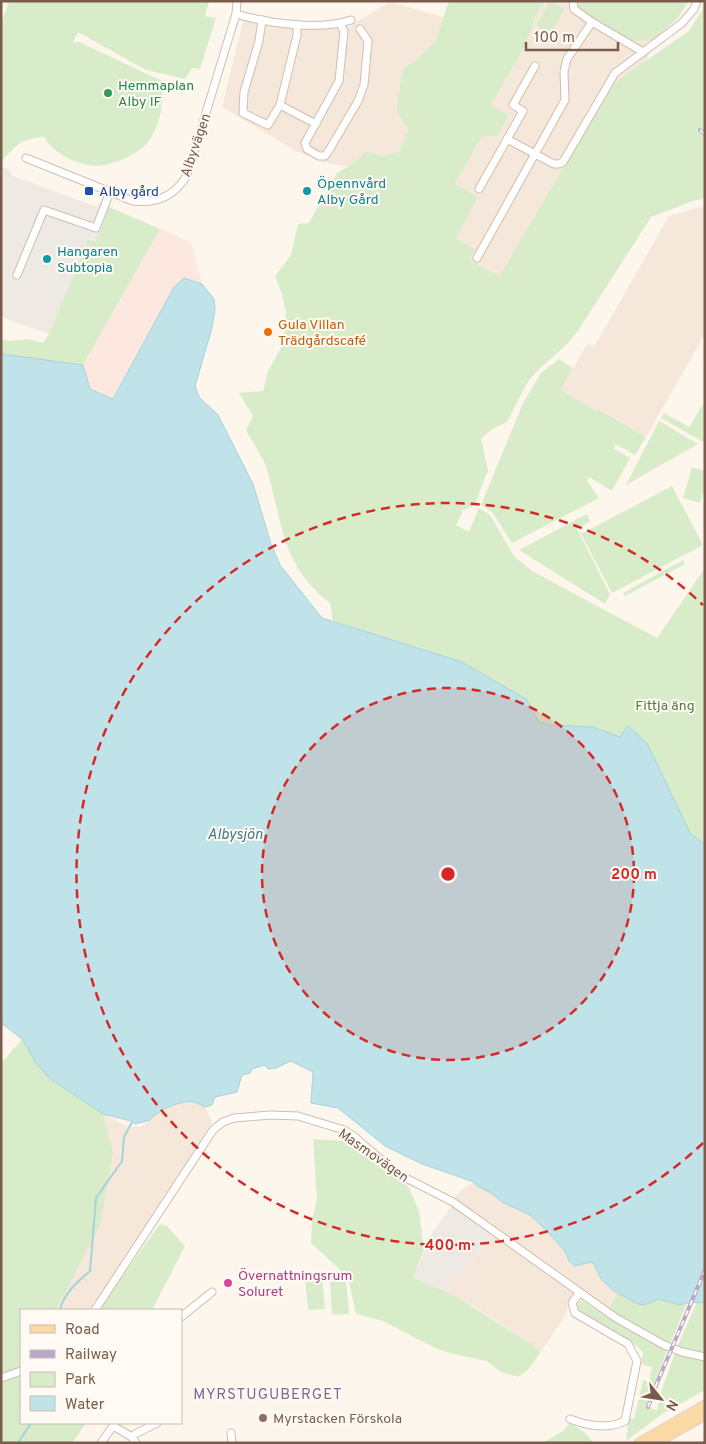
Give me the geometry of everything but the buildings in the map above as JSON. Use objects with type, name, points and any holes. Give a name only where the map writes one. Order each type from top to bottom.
[{"type":"main road","points":[[639,1443],[705,1405]]},
{"type":"main road","points":[[656,1443],[705,1415]]},
{"type":"street","name":"Albyvägen","points":[[26,158],[133,201],[159,200],[174,191],[184,181],[198,141],[236,14],[237,1]]},
{"type":"street","points":[[573,1],[574,9],[592,22],[643,52]]},
{"type":"street","points":[[507,139],[554,164],[563,162],[615,73],[682,23],[694,9],[697,1]]},
{"type":"street","points":[[659,40],[685,25],[698,9],[701,1]]},
{"type":"street","points":[[236,14],[262,20],[297,24],[340,24],[351,20]]},
{"type":"street","points":[[262,20],[259,41],[244,92],[243,113],[268,125],[280,105],[297,34],[297,24]]},
{"type":"street","points":[[477,258],[565,100],[564,72],[566,59],[592,22]]},
{"type":"street","points":[[340,24],[344,31],[339,81],[305,143],[307,149],[322,156],[328,152],[363,91],[368,41],[360,29]]},
{"type":"street","points":[[480,189],[523,110],[514,105],[535,66]]},
{"type":"street","points":[[280,105],[316,124]]},
{"type":"street","points":[[17,275],[44,210],[96,228],[110,192]]},
{"type":"street","name":"Masmovägen","points":[[97,1309],[213,1130],[223,1122],[234,1118],[271,1114],[298,1116],[347,1132],[398,1174],[453,1202],[616,1318],[656,1341],[680,1352],[705,1357]]},
{"type":"street","points":[[182,1316],[212,1292]]},
{"type":"street","points":[[570,1419],[586,1425],[606,1427],[616,1426],[626,1421],[637,1361],[628,1344],[575,1313],[572,1303],[579,1293]]},
{"type":"street","points":[[1,1378],[20,1371]]},
{"type":"street","points":[[101,1443],[114,1424],[134,1440],[135,1434],[156,1424]]},
{"type":"street","points":[[231,1433],[232,1443]]},
{"type":"shaded area","points":[[545,1],[577,1],[579,9],[654,40],[646,62],[614,83],[499,276],[469,260],[456,239],[478,197],[455,183],[482,137],[498,136],[509,116],[491,105],[522,51],[535,18]]},
{"type":"shaded area","points":[[390,2],[443,17],[435,41],[416,60],[403,68],[396,110],[408,130],[400,151],[384,156],[366,151],[348,167],[320,161],[296,151],[222,107],[244,17],[284,26],[345,29]]},
{"type":"shaded area","points":[[1,166],[8,169],[13,176],[97,207],[99,203],[109,207],[96,243],[88,241],[49,334],[1,317]]},
{"type":"shaded area","points":[[705,207],[705,334],[646,437],[599,409],[597,412],[561,390],[587,344],[594,347],[669,216]]},
{"type":"shaded area","points":[[160,229],[191,242],[202,284],[193,280],[175,287],[113,399],[90,389],[83,365]]},
{"type":"shaded area","points":[[183,1102],[194,1102],[205,1107],[212,1122],[149,1225],[93,1309],[57,1309],[113,1152],[103,1114],[126,1126],[141,1127],[154,1114]]},
{"type":"shaded area","points":[[474,1182],[477,1186],[491,1193],[502,1202],[530,1215],[565,1251],[569,1261],[580,1265],[585,1262],[594,1264],[601,1279],[617,1293],[609,1310],[578,1288],[567,1306],[567,1313],[540,1353],[533,1345],[478,1309],[445,1292],[493,1234],[452,1206],[453,1200],[459,1192]]},
{"type":"shaded area","points":[[452,1206],[493,1233],[445,1292],[413,1278],[432,1233]]},
{"type":"green space","points":[[9,1],[209,1],[205,16],[216,18],[200,69],[192,68],[185,79],[146,70],[78,32],[73,42],[79,42],[162,81],[162,106],[159,121],[152,136],[137,152],[102,166],[82,164],[59,153],[48,143],[45,137],[26,140],[12,150],[3,160],[1,159],[1,24]]},
{"type":"green space","name":"Fittja äng","points":[[449,1],[545,1],[534,19],[522,51],[491,105],[509,115],[498,136],[482,137],[455,183],[478,197],[456,239],[475,249],[469,260],[499,276],[614,83],[689,31],[702,10],[705,1],[705,198],[651,217],[578,331],[527,383],[507,422],[494,428],[481,438],[488,470],[474,506],[463,510],[456,525],[469,532],[479,508],[490,515],[514,556],[532,571],[657,638],[705,568],[705,845],[690,833],[647,743],[628,726],[620,737],[539,722],[526,699],[462,662],[333,621],[330,603],[301,573],[292,558],[266,467],[246,430],[253,416],[239,393],[263,391],[268,371],[283,344],[286,312],[275,276],[291,255],[298,224],[309,223],[337,173],[348,167],[366,151],[383,156],[400,151],[408,130],[396,110],[403,68],[416,60],[435,41]]},
{"type":"green space","points":[[550,1],[565,9],[550,33],[536,25]]},
{"type":"green space","points":[[577,1],[689,1],[677,19],[654,40],[632,41],[579,9]]},
{"type":"green space","points":[[109,207],[160,229],[83,365],[1,354],[1,339],[9,341],[28,339],[43,343],[49,334],[88,240],[96,242]]},
{"type":"green space","points":[[559,359],[573,368],[561,390],[646,437],[635,455],[615,444],[614,449],[630,458],[612,491],[589,477],[587,481],[599,498],[512,543],[492,512],[481,505],[523,403],[541,373]]},
{"type":"green space","points":[[705,401],[705,443],[661,418],[664,413],[689,427]]},
{"type":"green space","points":[[659,421],[698,444],[626,485]]},
{"type":"green space","points":[[692,467],[705,471],[705,488],[700,503],[683,498]]},
{"type":"green space","points":[[672,486],[703,545],[612,593],[581,534]]},
{"type":"green space","points":[[587,514],[590,521],[577,529],[610,594],[605,604],[519,550]]},
{"type":"green space","points":[[683,560],[685,564],[625,596],[623,593]]},
{"type":"green space","points":[[22,1039],[36,1063],[49,1078],[103,1114],[113,1152],[100,1225],[57,1309],[20,1309],[20,1424],[85,1424],[72,1443],[1,1443],[1,1064]]},
{"type":"green space","points":[[313,1139],[342,1141],[408,1186],[419,1211],[424,1250],[413,1278],[455,1296],[533,1345],[540,1353],[528,1370],[518,1377],[501,1372],[487,1361],[435,1348],[383,1321],[356,1314],[348,1277],[311,1243],[312,1221],[317,1199]]},
{"type":"green space","points":[[160,1224],[167,1226],[185,1246],[153,1309],[99,1309]]},
{"type":"green space","points":[[322,1276],[325,1309],[308,1310],[305,1277]]},
{"type":"green space","points":[[346,1280],[349,1314],[332,1315],[330,1282]]},
{"type":"green space","points":[[617,1293],[638,1304],[645,1305],[659,1299],[679,1305],[687,1303],[670,1344],[609,1310]]},
{"type":"green space","points":[[582,1300],[602,1314],[667,1350],[646,1407],[657,1410],[661,1392],[675,1353],[705,1360],[705,1390],[662,1414],[626,1441],[629,1418],[634,1419],[643,1380],[649,1381],[652,1367],[641,1364],[643,1352],[637,1346],[579,1313],[577,1306]]},
{"type":"green space","points":[[697,1302],[705,1302],[705,1353],[677,1347]]},
{"type":"green space","points":[[570,1423],[584,1432],[594,1443],[543,1443],[563,1431]]},
{"type":"water","name":"Albysjön","points":[[184,278],[202,284],[214,299],[215,310],[212,328],[195,386],[199,397],[218,415],[253,484],[271,544],[280,565],[322,618],[462,662],[526,699],[539,722],[551,725],[592,727],[620,737],[628,726],[647,743],[690,833],[705,845],[705,1302],[679,1305],[659,1299],[644,1305],[638,1304],[614,1291],[601,1279],[594,1264],[591,1262],[575,1266],[569,1261],[565,1251],[530,1215],[502,1202],[491,1193],[477,1186],[474,1182],[422,1164],[385,1146],[338,1108],[311,1103],[313,1072],[291,1061],[276,1068],[268,1069],[265,1065],[252,1069],[250,1073],[242,1075],[237,1092],[215,1097],[212,1105],[205,1107],[194,1102],[183,1102],[164,1110],[150,1120],[135,1124],[131,1121],[103,1114],[49,1078],[36,1063],[22,1039],[1,1023],[1,354],[83,365],[90,389],[113,399],[174,287]]},
{"type":"waterway","points":[[60,1309],[68,1293],[90,1271],[96,1198],[122,1161],[124,1137],[132,1122]]},
{"type":"waterway","points":[[18,1443],[30,1424]]},
{"type":"railway","points":[[700,130],[705,134]]},
{"type":"railway","points":[[648,1407],[705,1270]]},
{"type":"place","name":"Hemmaplan Alby IF","points":[[108,93]]},
{"type":"place","name":"Alby gård","points":[[89,191]]},
{"type":"place","name":"Öpennvård Alby Gård","points":[[307,191]]},
{"type":"place","name":"Hangaren Subtopia","points":[[47,259]]},
{"type":"place","name":"Gula Villan Trädgårdscafé","points":[[268,332]]},
{"type":"place","name":"Övernattningsrum Soluret","points":[[228,1283]]},
{"type":"place","name":"Myrstacken Förskola","points":[[263,1418]]},
{"type":"district","name":"MYRSTUGUBERGET","points":[[268,1394]]}]
